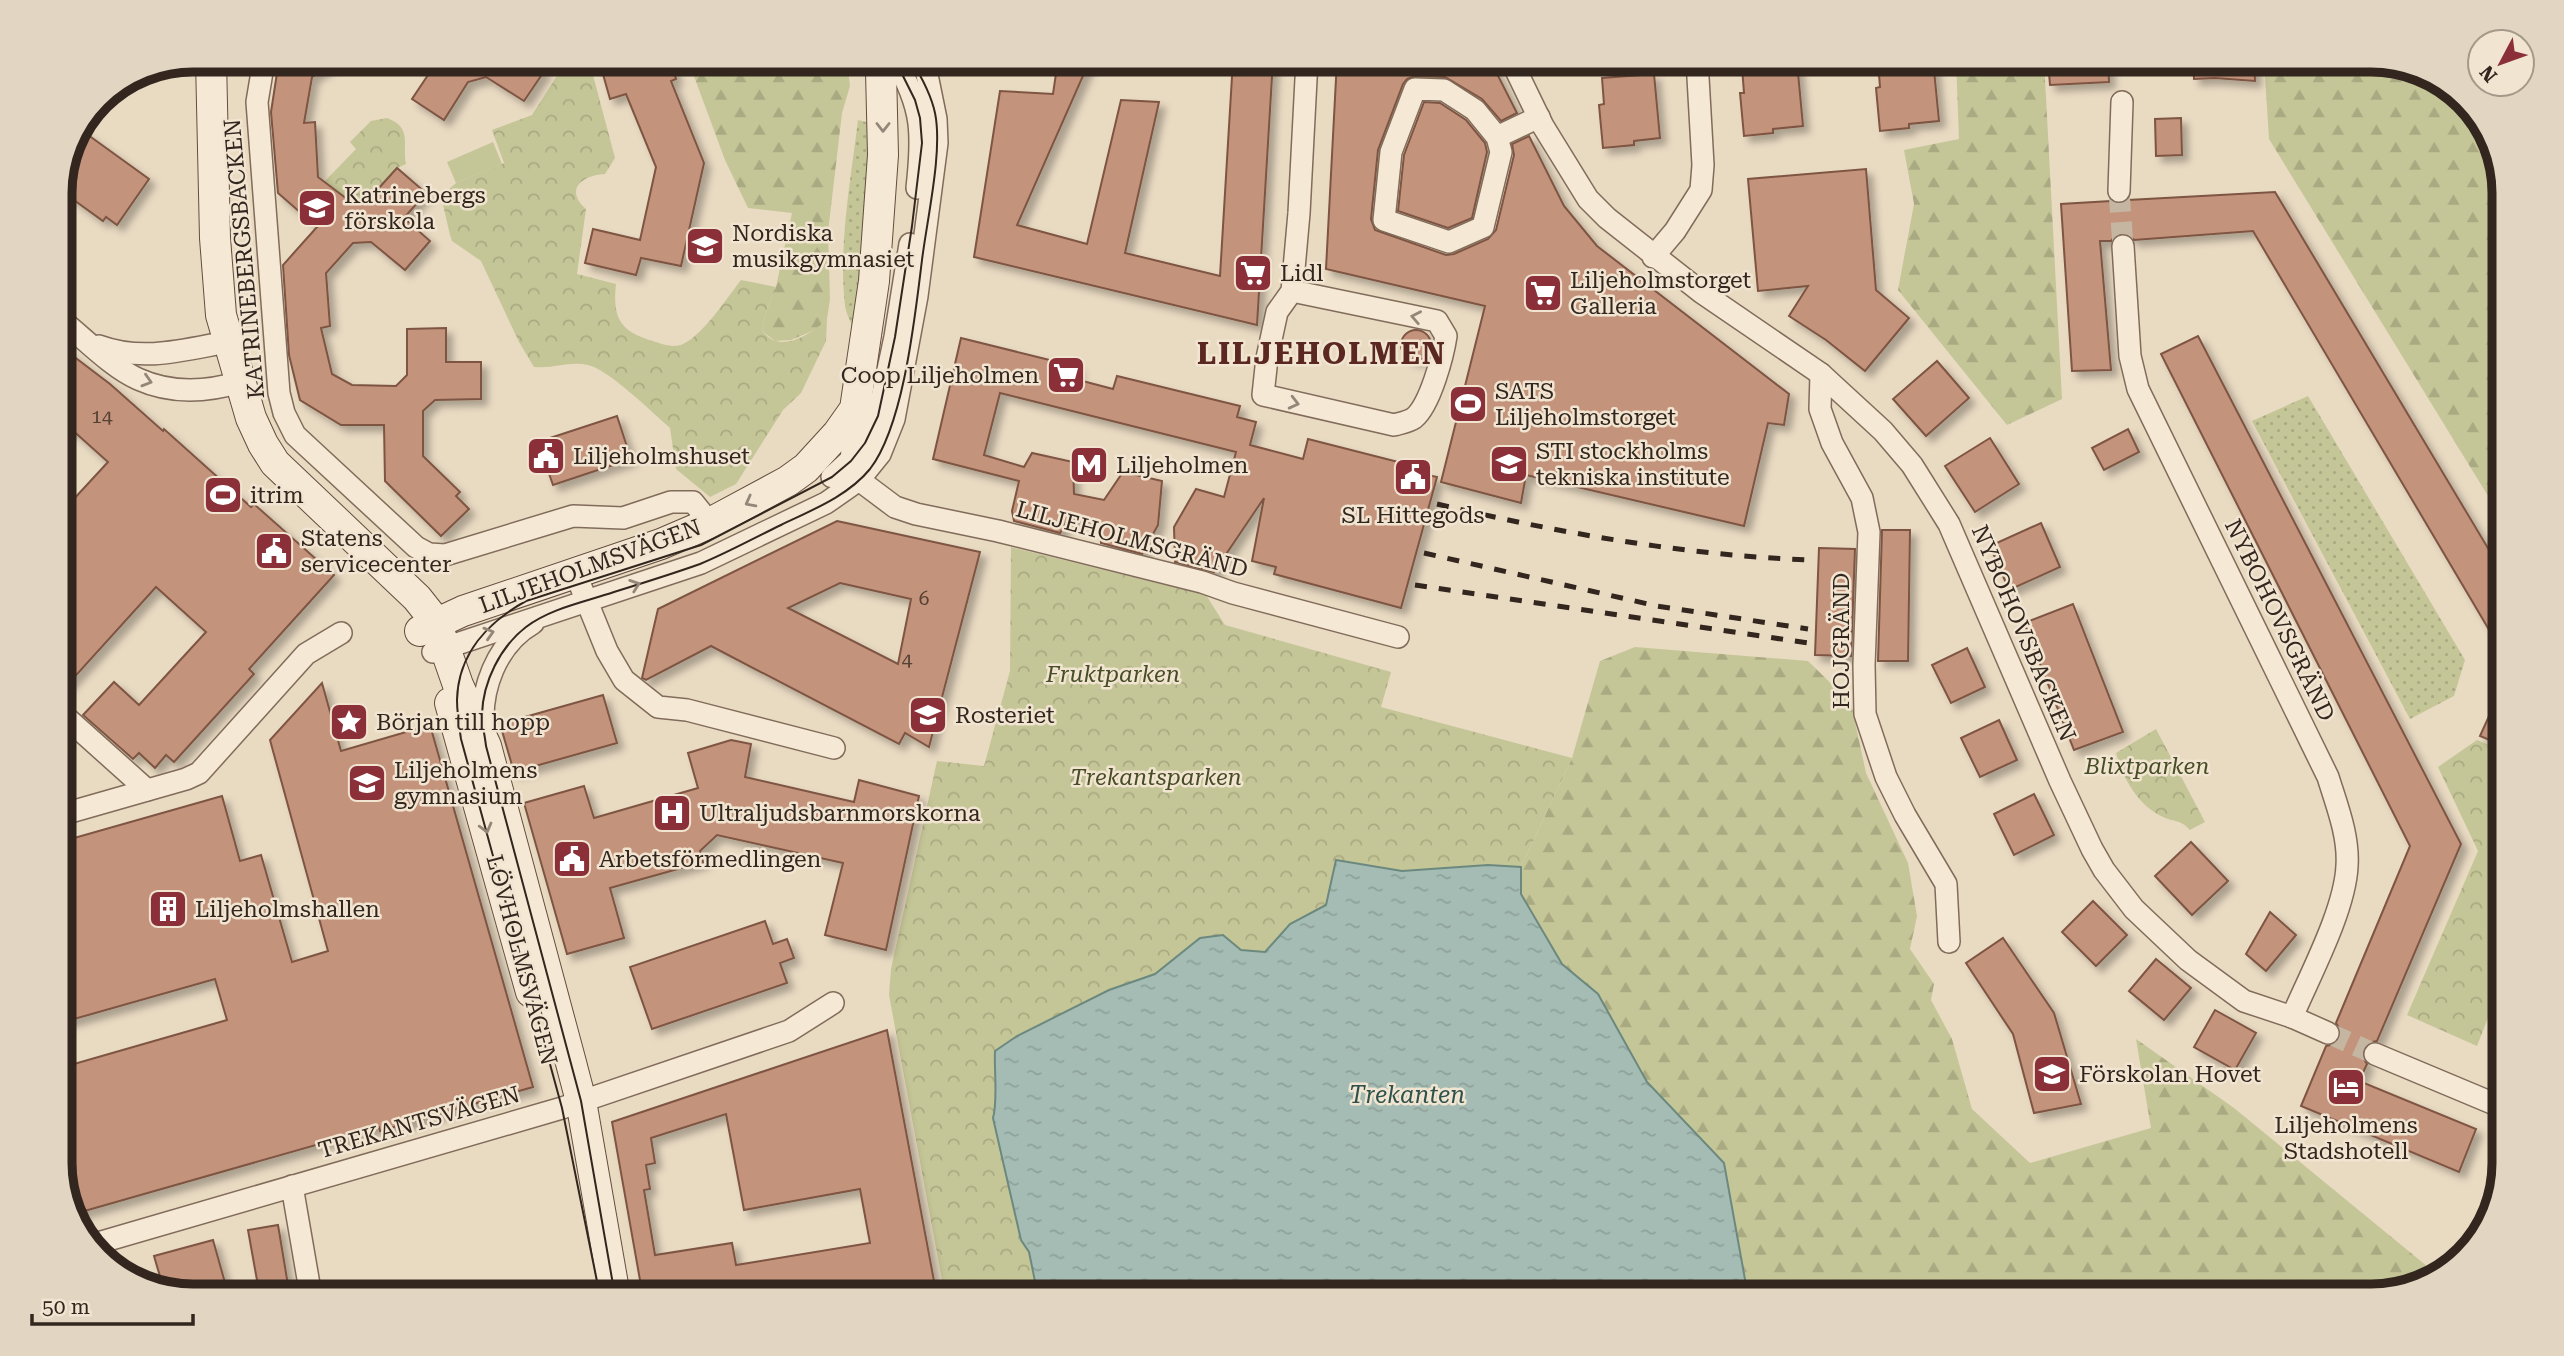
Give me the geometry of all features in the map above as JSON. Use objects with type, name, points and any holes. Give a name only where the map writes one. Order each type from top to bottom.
[{"type":"street","points":[[199,72],[203,318],[218,344],[231,385],[234,423],[259,471],[434,638]]},
{"type":"street","points":[[211,72],[215,238],[221,315],[218,344]]},
{"type":"street","name":"KATRINEBERGSBACKEN","points":[[262,72],[257,102],[279,393],[284,413],[295,435],[416,547],[429,554],[445,555],[573,516],[623,518],[671,502],[693,502],[710,523]]},
{"type":"street","points":[[855,470],[855,410],[874,281],[883,155],[881,72]]},
{"type":"street","name":"LILJEHOLMSVÄGEN","points":[[434,638],[547,615],[701,563],[826,503],[855,470],[882,403],[895,337],[922,143],[920,118],[901,72]]},
{"type":"street","name":"LILJEHOLMSVÄGEN","points":[[855,470],[874,463],[891,430],[917,296],[937,143],[936,119],[926,72]]},
{"type":"street","points":[[1292,291],[1437,321],[1446,336],[1444,354],[1420,412],[1411,420],[1394,425],[1263,395],[1267,358],[1277,312],[1292,291],[1306,72]]},
{"type":"street","name":"NYBOHOVSBACKEN","points":[[1517,72],[1539,117],[1588,199],[1607,218],[1653,257],[1821,374],[1883,431],[1912,465],[1949,524],[2060,781],[2104,870],[2134,909],[2188,960],[2244,1001],[2292,1017],[2328,1033]]},
{"type":"street","points":[[1653,257],[1675,231],[1701,190],[1703,165],[1698,72]]},
{"type":"street","points":[[1415,89],[1444,90],[1475,110],[1497,137],[1501,152],[1483,227],[1448,242],[1384,220],[1391,152],[1415,89]]},
{"type":"street","points":[[2119,191],[2122,102]]},
{"type":"street","points":[[1497,137],[1539,117]]},
{"type":"street","name":"NYBOHOVSGRÄND","points":[[2123,246],[2130,356],[2138,389],[2328,777],[2345,834],[2347,866],[2341,903],[2292,1017]]},
{"type":"street","points":[[72,328],[138,379],[182,390],[210,390],[231,385]]},
{"type":"street","points":[[91,343],[118,353],[143,356],[218,344]]},
{"type":"street","name":"HOJGRÄND","points":[[1821,374],[1820,409],[1832,443],[1862,498],[1869,532],[1865,714],[1886,777],[1946,884],[1949,942]]},
{"type":"street","name":"LILJEHOLMSVÄGEN","points":[[434,638],[577,571],[661,544],[710,523],[788,481],[806,468],[855,410]]},
{"type":"street","name":"LILJEHOLMSGRÄND","points":[[788,481],[832,477],[855,470],[895,506],[916,514],[998,531],[1202,582],[1233,593],[1398,636]]},
{"type":"street","points":[[577,571],[585,601],[607,651],[624,680],[658,707],[687,710],[834,748]]},
{"type":"street","name":"LILJEHOLMSVÄGEN","points":[[493,669],[506,648],[526,627],[547,615]]},
{"type":"street","points":[[72,812],[199,773],[306,654],[341,633]]},
{"type":"street","name":"LÖVHOLMSVÄGEN","points":[[434,638],[486,746]]},
{"type":"street","name":"LÖVHOLMSVÄGEN","points":[[434,638],[461,739],[571,1104],[598,1284]]},
{"type":"street","name":"LÖVHOLMSVÄGEN","points":[[493,669],[484,697],[482,716],[486,746],[612,1284]]},
{"type":"street","points":[[72,723],[147,790]]},
{"type":"street","name":"TREKANTSVÄGEN","points":[[101,1242],[571,1104],[789,1031],[833,1003]]},
{"type":"street","points":[[2375,1054],[2492,1103]]},
{"type":"street","points":[[292,1186],[309,1284]]},
{"type":"green space","points":[[559,72],[592,72],[615,158],[605,174],[589,177],[576,190],[576,196],[586,209],[577,274],[616,284],[618,316],[627,329],[663,344],[683,344],[699,333],[741,280],[776,287],[767,308],[762,331],[774,340],[783,342],[797,339],[827,319],[826,341],[801,393],[783,410],[736,484],[710,497],[676,469],[670,428],[597,368],[574,364],[534,367],[519,342],[481,261],[452,241],[441,196],[456,183],[504,163],[492,130],[532,115]]},
{"type":"green space","points":[[692,72],[848,72],[850,86],[842,113],[828,232],[830,299],[827,319],[817,329],[791,340],[775,341],[762,331],[767,308],[776,287],[792,213],[748,208],[725,160]]},
{"type":"green space","points":[[1956,72],[2045,72],[2062,399],[2007,425],[1898,290],[1914,204],[1904,150],[1959,139]]},
{"type":"green space","points":[[2265,72],[2371,72],[2410,78],[2425,84],[2451,102],[2480,139],[2490,169],[2492,185],[2492,502],[2269,139]]},
{"type":"green space","points":[[387,118],[395,122],[403,132],[406,164],[397,168],[368,200],[351,202],[325,181],[356,149],[350,142],[371,121]]},
{"type":"green space","points":[[858,120],[874,124],[857,336],[846,309],[843,260],[846,212]]},
{"type":"green space","points":[[493,142],[502,164],[456,183],[447,162]]},
{"type":"green space","points":[[2308,396],[2465,660],[2454,696],[2410,719],[2252,421]]},
{"type":"green space","name":"Trekantsparken","points":[[1011,547],[1206,595],[1225,625],[1391,672],[1381,707],[1572,758],[1521,867],[1488,865],[1402,871],[1336,860],[1326,905],[1290,924],[1265,952],[1241,950],[1223,935],[1200,938],[1155,974],[1109,990],[1017,1036],[995,1051],[996,1095],[993,1118],[1021,1240],[1029,1252],[1036,1284],[943,1284],[889,995],[891,969],[937,761],[984,766],[1010,671]]},
{"type":"green space","points":[[1635,647],[1808,661],[1851,703],[1866,773],[1908,863],[1917,916],[1910,949],[1934,984],[1931,1000],[1952,1039],[1972,1109],[2030,1163],[2151,1128],[2136,1039],[2234,1108],[2430,1269],[2395,1282],[2371,1284],[1746,1284],[1724,1163],[1647,1082],[1598,994],[1562,964],[1521,894],[1521,867],[1572,758],[1600,661]]},
{"type":"green space","name":"Blixtparken","points":[[2156,729],[2205,822],[2190,830],[2145,805],[2127,781],[2119,762],[2116,753]]},
{"type":"green space","points":[[2477,740],[2492,746],[2492,1008],[2477,1046],[2407,1015],[2478,851],[2438,767]]},
{"type":"water","name":"Trekanten","points":[[1336,860],[1402,871],[1488,865],[1521,867],[1521,894],[1562,964],[1598,994],[1647,1082],[1724,1163],[1746,1284],[1036,1284],[1029,1252],[1021,1240],[993,1118],[996,1095],[995,1051],[1017,1036],[1109,990],[1155,974],[1200,938],[1223,935],[1241,950],[1265,952],[1290,924],[1326,905]]},
{"type":"building","points":[[277,72],[319,72],[312,77],[304,123],[315,122],[318,177],[351,202],[368,200],[397,168],[426,193],[404,218],[430,241],[405,270],[371,242],[353,243],[326,273],[330,326],[321,328],[332,374],[352,385],[396,386],[407,375],[407,329],[446,328],[446,362],[481,362],[481,399],[435,400],[423,411],[423,456],[460,492],[456,496],[469,509],[441,536],[385,481],[384,425],[341,425],[300,400],[289,355],[283,265],[317,227],[278,193],[271,112]]},
{"type":"building","points":[[430,72],[544,72],[524,101],[486,77],[468,82],[444,120],[412,99]]},
{"type":"building","points":[[602,72],[674,72],[676,79],[671,81],[704,163],[681,266],[641,258],[636,275],[585,263],[593,229],[640,240],[656,167],[626,94],[610,99]]},
{"type":"building","points":[[1056,72],[1085,72],[1017,225],[1087,244],[1121,100],[1159,102],[1125,253],[1220,276],[1232,72],[1272,72],[1257,325],[974,257],[1000,91],[1053,94]]},
{"type":"building","name":"Liljeholmstorget Galleria","points":[[1336,72],[1496,72],[1517,113],[1501,121],[1482,99],[1445,77],[1415,76],[1403,84],[1378,150],[1371,219],[1375,230],[1446,255],[1488,239],[1496,230],[1514,155],[1512,144],[1529,136],[1564,206],[1597,246],[1789,394],[1784,425],[1768,423],[1744,526],[1526,475],[1521,503],[1441,482],[1485,306],[1326,269]]},
{"type":"building","points":[[1742,72],[1798,72],[1803,126],[1744,136],[1740,93],[1744,93]]},
{"type":"building","points":[[1879,72],[1934,72],[1939,121],[1880,131],[1876,88],[1880,87]]},
{"type":"building","points":[[2049,72],[2109,72],[2109,82],[2050,85]]},
{"type":"building","points":[[2194,72],[2255,72],[2255,81],[2215,78],[2194,79]]},
{"type":"building","points":[[1654,74],[1660,138],[1634,141],[1634,145],[1603,148],[1599,105],[1604,104],[1602,78]]},
{"type":"building","points":[[1424,102],[1440,103],[1466,120],[1485,143],[1487,152],[1472,218],[1448,228],[1398,211],[1404,155]]},
{"type":"building","points":[[2181,118],[2182,155],[2156,156],[2155,119]]},
{"type":"building","points":[[88,135],[149,179],[117,225],[106,217],[103,221],[72,199],[74,169]]},
{"type":"building","points":[[1866,169],[1876,290],[1909,318],[1865,371],[1826,340],[1789,316],[1808,286],[1758,291],[1748,179]]},
{"type":"building","points":[[2275,192],[2492,555],[2492,635],[2253,231],[2134,240],[2121,233],[2111,241],[2100,241],[2111,370],[2072,371],[2061,204],[2111,201],[2119,204],[2128,200]]},
{"type":"building","points":[[1416,330],[1427,334],[1431,345],[1427,356],[1416,360],[1405,356],[1401,345],[1405,334]]},
{"type":"building","points":[[2198,336],[2461,844],[2377,1041],[2368,1043],[2363,1048],[2362,1056],[2367,1064],[2359,1081],[2476,1129],[2459,1172],[2301,1106],[2326,1046],[2335,1044],[2340,1038],[2341,1031],[2336,1023],[2410,846],[2161,354]]},
{"type":"building","points":[[961,338],[1078,367],[1075,379],[1113,389],[1117,376],[1240,406],[1237,417],[1256,422],[1250,445],[1303,459],[1308,439],[1410,465],[1409,471],[1437,477],[1401,608],[1274,574],[1276,567],[1252,561],[1264,498],[1214,572],[1175,562],[1174,527],[1196,489],[1224,497],[1236,452],[1000,393],[984,455],[1024,467],[1032,453],[1073,462],[1074,494],[1104,500],[1123,472],[1162,481],[1158,525],[1142,554],[1101,543],[1100,524],[1069,518],[1060,533],[1014,521],[1012,511],[1019,481],[933,459]]},
{"type":"building","points":[[72,355],[110,384],[163,431],[164,429],[251,507],[254,504],[334,575],[249,669],[254,674],[174,762],[166,755],[155,768],[139,753],[133,759],[83,715],[114,682],[139,705],[206,632],[156,587],[72,680],[72,501],[108,462],[72,430]]},
{"type":"building","points":[[1937,361],[1969,398],[1926,436],[1893,399]]},
{"type":"building","points":[[617,416],[631,459],[553,485],[538,442]]},
{"type":"building","points":[[2128,429],[2139,452],[2104,470],[2092,448]]},
{"type":"building","points":[[1990,438],[2019,484],[1975,512],[1945,466]]},
{"type":"building","points":[[837,521],[980,552],[929,747],[905,733],[899,744],[711,646],[646,680],[642,678],[658,609]],"holes":[[[840,583],[911,599],[898,664],[788,608]]]},
{"type":"building","points":[[2041,523],[2060,567],[2009,590],[1990,546]]},
{"type":"building","points":[[1882,530],[1910,530],[1908,661],[1878,661]]},
{"type":"building","points":[[1819,548],[1855,549],[1851,656],[1815,655]]},
{"type":"building","points":[[2073,604],[2123,732],[2074,750],[2024,623]]},
{"type":"building","points":[[1967,648],[1985,687],[1951,703],[1932,665]]},
{"type":"building","points":[[322,683],[341,751],[430,725],[533,1087],[380,1131],[379,1127],[82,1212],[72,1171],[72,1065],[227,1020],[215,979],[72,1020],[72,839],[222,796],[240,861],[261,855],[292,962],[328,951],[270,740]]},
{"type":"building","points":[[603,695],[617,743],[514,772],[500,724]]},
{"type":"building","points":[[2492,710],[2492,741],[2480,736]]},
{"type":"building","points":[[1999,720],[2017,760],[1980,777],[1961,738]]},
{"type":"building","points":[[731,740],[751,744],[745,777],[854,802],[859,780],[919,796],[886,950],[825,935],[843,863],[717,835],[700,851],[703,862],[610,888],[624,938],[567,954],[524,803],[584,786],[594,818],[698,788],[688,753]]},
{"type":"building","points":[[2034,794],[2054,835],[2014,855],[1994,814]]},
{"type":"building","points":[[2191,842],[2228,881],[2192,915],[2155,876]]},
{"type":"building","points":[[2093,901],[2127,935],[2096,966],[2062,932]]},
{"type":"building","points":[[2270,912],[2296,935],[2266,971],[2246,954]]},
{"type":"building","points":[[765,921],[773,944],[787,939],[794,958],[780,963],[787,983],[652,1029],[630,967]]},
{"type":"building","points":[[2003,938],[2054,1013],[2081,1104],[2034,1113],[2013,1034],[1966,963]]},
{"type":"building","points":[[2156,959],[2191,988],[2164,1020],[2129,991]]},
{"type":"building","points":[[2215,1010],[2256,1033],[2235,1070],[2194,1047]]},
{"type":"building","points":[[887,1030],[935,1284],[641,1284],[612,1122]],"holes":[[[726,1114],[744,1210],[860,1189],[870,1243],[736,1265],[732,1243],[655,1255],[644,1190],[650,1189],[646,1165],[655,1163],[651,1138]]]},
{"type":"building","points":[[278,1225],[288,1284],[258,1284],[248,1230]]},
{"type":"building","points":[[213,1240],[225,1284],[177,1283],[161,1280],[154,1256]]},
{"type":"tunnel","points":[[2119,191],[2123,246]]},
{"type":"tunnel","points":[[2328,1033],[2375,1054]]},
{"type":"tram line","points":[[598,1284],[562,1108],[461,739],[457,705],[459,683],[469,654],[478,641],[512,609],[526,601],[701,545],[832,477],[851,461],[865,443],[878,416],[895,337],[922,143],[915,100],[901,72]]},
{"type":"tram line","points":[[613,1284],[581,1101],[486,746],[482,722],[486,690],[495,666],[508,645],[536,620],[568,606],[710,560],[829,502],[861,479],[870,469],[882,450],[900,398],[916,310],[936,165],[935,113],[918,72]]},
{"type":"railway","points":[[1437,504],[1529,524],[1668,548],[1809,560]]},
{"type":"railway","points":[[1424,553],[1657,606],[1808,629]]},
{"type":"railway","points":[[1415,585],[1808,643]]},
{"type":"place","name":"Katrinebergs förskola","points":[[317,208]]},
{"type":"place","name":"Nordiska musikgymnasiet","points":[[705,246]]},
{"type":"place","name":"Lidl","points":[[1253,273]]},
{"type":"place","name":"Liljeholmstorget Galleria","points":[[1543,293]]},
{"type":"place","name":"Coop Liljeholmen","points":[[1066,375]]},
{"type":"place","name":"SATS Liljeholmstorget","points":[[1468,404]]},
{"type":"place","name":"Liljeholmshuset","points":[[546,456]]},
{"type":"place","name":"STI stockholms tekniska institute","points":[[1509,464]]},
{"type":"place","name":"Liljeholmen","points":[[1089,465]]},
{"type":"place","name":"SL Hittegods","points":[[1413,477]]},
{"type":"place","name":"itrim","points":[[223,495]]},
{"type":"place","name":"Statens servicecenter","points":[[274,551]]},
{"type":"place","name":"Rosteriet","points":[[928,715]]},
{"type":"place","name":"Början till hopp","points":[[349,722]]},
{"type":"place","name":"Liljeholmens gymnasium","points":[[367,783]]},
{"type":"place","name":"Ultraljudsbarnmorskorna","points":[[672,813]]},
{"type":"place","name":"Arbetsförmedlingen","points":[[572,859]]},
{"type":"place","name":"Liljeholmshallen","points":[[168,909]]},
{"type":"place","name":"Förskolan Hovet","points":[[2052,1074]]},
{"type":"place","name":"Liljeholmens Stadshotell","points":[[2346,1087]]},
{"type":"district","name":"LILJEHOLMEN","points":[[1322,354]]},
{"type":"park label","name":"Fruktparken","points":[[1113,674]]}]
